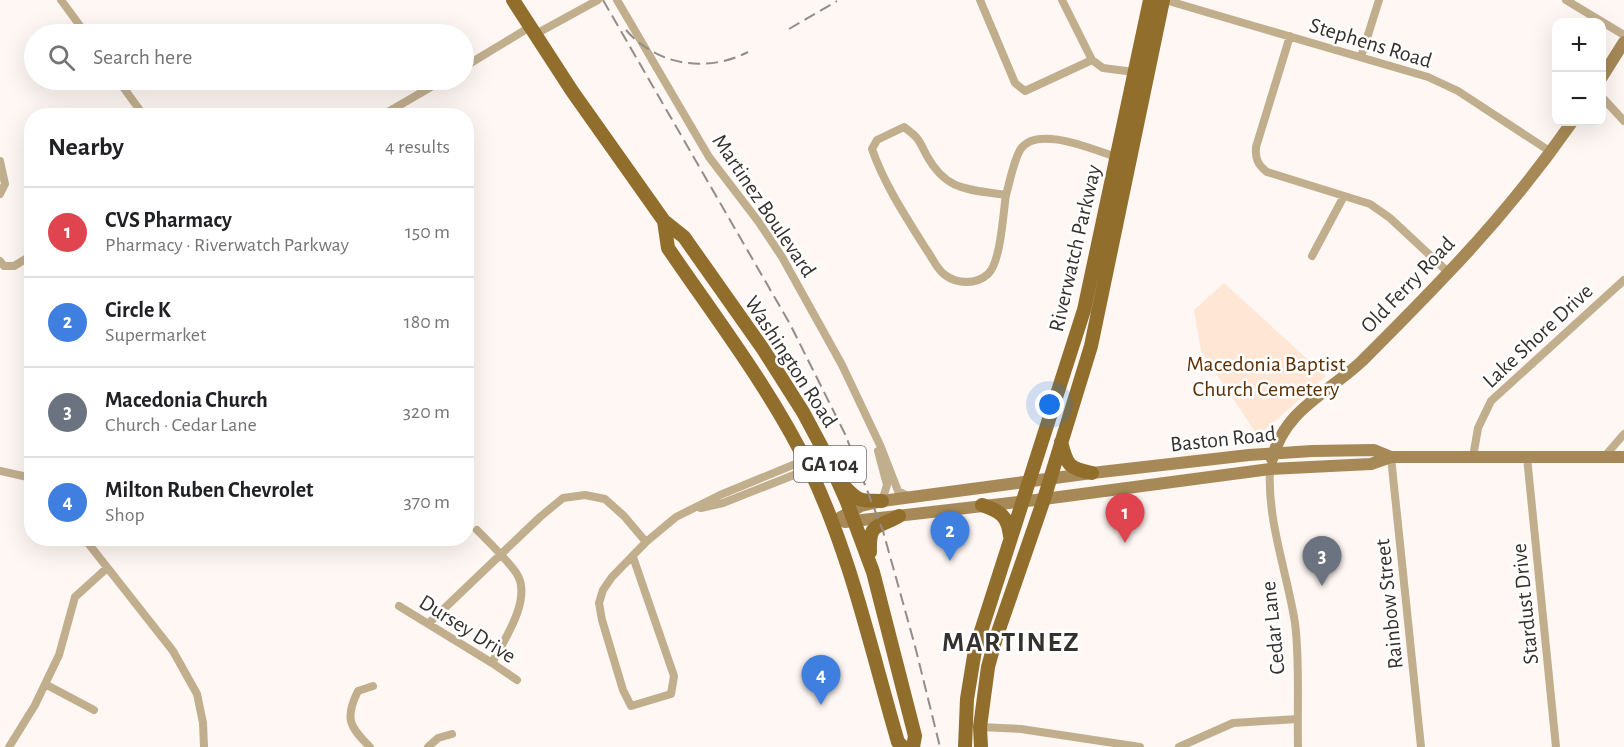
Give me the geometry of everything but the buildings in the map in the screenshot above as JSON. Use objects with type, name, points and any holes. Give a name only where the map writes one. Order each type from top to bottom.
[{"type":"main road","name":"Washington Road","points":[[513,0],[532,31],[664,221],[684,237],[784,380],[815,434],[853,517],[871,566],[915,736],[913,747]]},
{"type":"main road","name":"Riverwatch Parkway","points":[[965,747],[968,686],[978,638],[1084,310],[1150,0]]},
{"type":"main road","name":"Riverwatch Parkway","points":[[981,747],[980,727],[988,667],[994,643],[1044,499],[1099,314],[1164,0]]},
{"type":"main road","points":[[1605,72],[1624,42]]},
{"type":"main road","name":"Old Ferry Road","points":[[1270,469],[1277,442],[1292,418],[1360,363],[1449,273],[1514,200],[1569,126]]},
{"type":"main road","name":"Washington Road","points":[[664,221],[668,248],[766,392],[807,465],[832,522],[854,585],[898,742],[903,747]]},
{"type":"main road","points":[[1061,440],[1066,461],[1072,468],[1092,473]]},
{"type":"main road","name":"Baston Road","points":[[832,522],[853,517],[861,506],[882,501],[1092,473],[1274,454],[1374,450],[1391,457],[1605,456],[1624,458]]},
{"type":"main road","points":[[853,517],[899,516],[1270,469],[1371,464],[1391,457]]},
{"type":"main road","points":[[837,480],[856,499],[882,501]]},
{"type":"main road","points":[[982,505],[997,510],[1006,518],[1010,539]]},
{"type":"main road","points":[[871,566],[871,533],[876,526],[899,516]]},
{"type":"main road","points":[[978,638],[994,643]]},
{"type":"street","points":[[61,0],[79,24]]},
{"type":"street","points":[[474,62],[598,0]]},
{"type":"street","name":"Martinez Boulevard","points":[[617,0],[708,157],[753,214],[782,257],[842,365],[898,490],[909,497]]},
{"type":"street","points":[[980,0],[1015,83],[1025,91],[1092,60]]},
{"type":"street","points":[[1062,0],[1092,60],[1103,68],[1134,72]]},
{"type":"street","name":"Stephens Road","points":[[1164,0],[1428,77],[1443,83],[1551,152]]},
{"type":"street","points":[[1361,57],[1379,0]]},
{"type":"street","points":[[1566,0],[1624,35]]},
{"type":"street","points":[[1290,36],[1256,147],[1255,157],[1259,166],[1267,172],[1370,204],[1381,211],[1449,273]]},
{"type":"street","points":[[125,90],[138,108]]},
{"type":"street","points":[[395,108],[426,90]]},
{"type":"street","points":[[1606,101],[1624,121]]},
{"type":"street","points":[[1006,195],[961,188],[950,184],[938,173],[919,138],[904,127],[877,140],[872,148],[877,164],[936,264],[944,274],[961,282],[975,281],[988,274],[995,261],[1006,195],[1021,149],[1035,139],[1059,140],[1116,157]]},
{"type":"street","points":[[0,161],[5,184],[0,194]]},
{"type":"street","points":[[1312,256],[1344,196]]},
{"type":"street","points":[[0,261],[4,266],[14,266],[24,260]]},
{"type":"street","name":"Lake Shore Drive","points":[[1473,457],[1478,428],[1491,401],[1624,280]]},
{"type":"street","name":"Martinez Boulevard","points":[[874,435],[887,485],[882,501]]},
{"type":"street","points":[[1605,456],[1624,435]]},
{"type":"street","name":"Rainbow Street","points":[[1391,457],[1421,747]]},
{"type":"street","name":"Stardust Drive","points":[[1527,457],[1556,747]]},
{"type":"street","points":[[633,557],[674,676],[671,694],[631,706],[623,690],[599,603],[603,590],[612,577],[645,542],[676,517],[720,495],[807,465]]},
{"type":"street","name":"Cedar Lane","points":[[1270,469],[1269,485],[1274,520],[1295,625],[1298,747]]},
{"type":"street","points":[[0,471],[24,476]]},
{"type":"street","points":[[429,623],[563,498],[585,495],[605,499],[624,516],[645,542]]},
{"type":"street","points":[[477,530],[518,575],[522,602],[492,663]]},
{"type":"street","points":[[90,546],[173,651],[197,694],[203,723],[204,747]]},
{"type":"street","points":[[9,747],[45,684],[65,638],[75,597],[107,568]]},
{"type":"street","name":"Dursey Drive","points":[[399,606],[517,680]]},
{"type":"street","points":[[45,684],[94,710]]},
{"type":"street","points":[[370,747],[355,732],[349,718],[351,706],[358,692],[373,686]]},
{"type":"street","points":[[1179,747],[1233,723],[1298,719]]},
{"type":"street","points":[[980,727],[1021,729],[1140,747]]},
{"type":"street","points":[[428,747],[438,738],[452,734]]},
{"type":"green space","name":"Macedonia Baptist Church Cemetery","points":[[1224,283],[1326,376],[1258,436],[1201,351],[1194,310]]},
{"type":"railway","points":[[603,0],[790,324],[845,434],[883,531],[940,747]]},
{"type":"railway","points":[[789,29],[837,1]]},
{"type":"railway","points":[[626,30],[652,52],[683,62],[700,64],[716,62],[732,59],[748,52]]},
{"type":"place","name":"CVS Pharmacy","points":[[1125,543]]},
{"type":"place","name":"Circle K","points":[[950,561]]},
{"type":"place","name":"Macedonia Church","points":[[1322,586]]},
{"type":"place","name":"Milton Ruben Chevrolet","points":[[821,705]]},
{"type":"district","name":"MARTINEZ","points":[[1011,641]]}]
